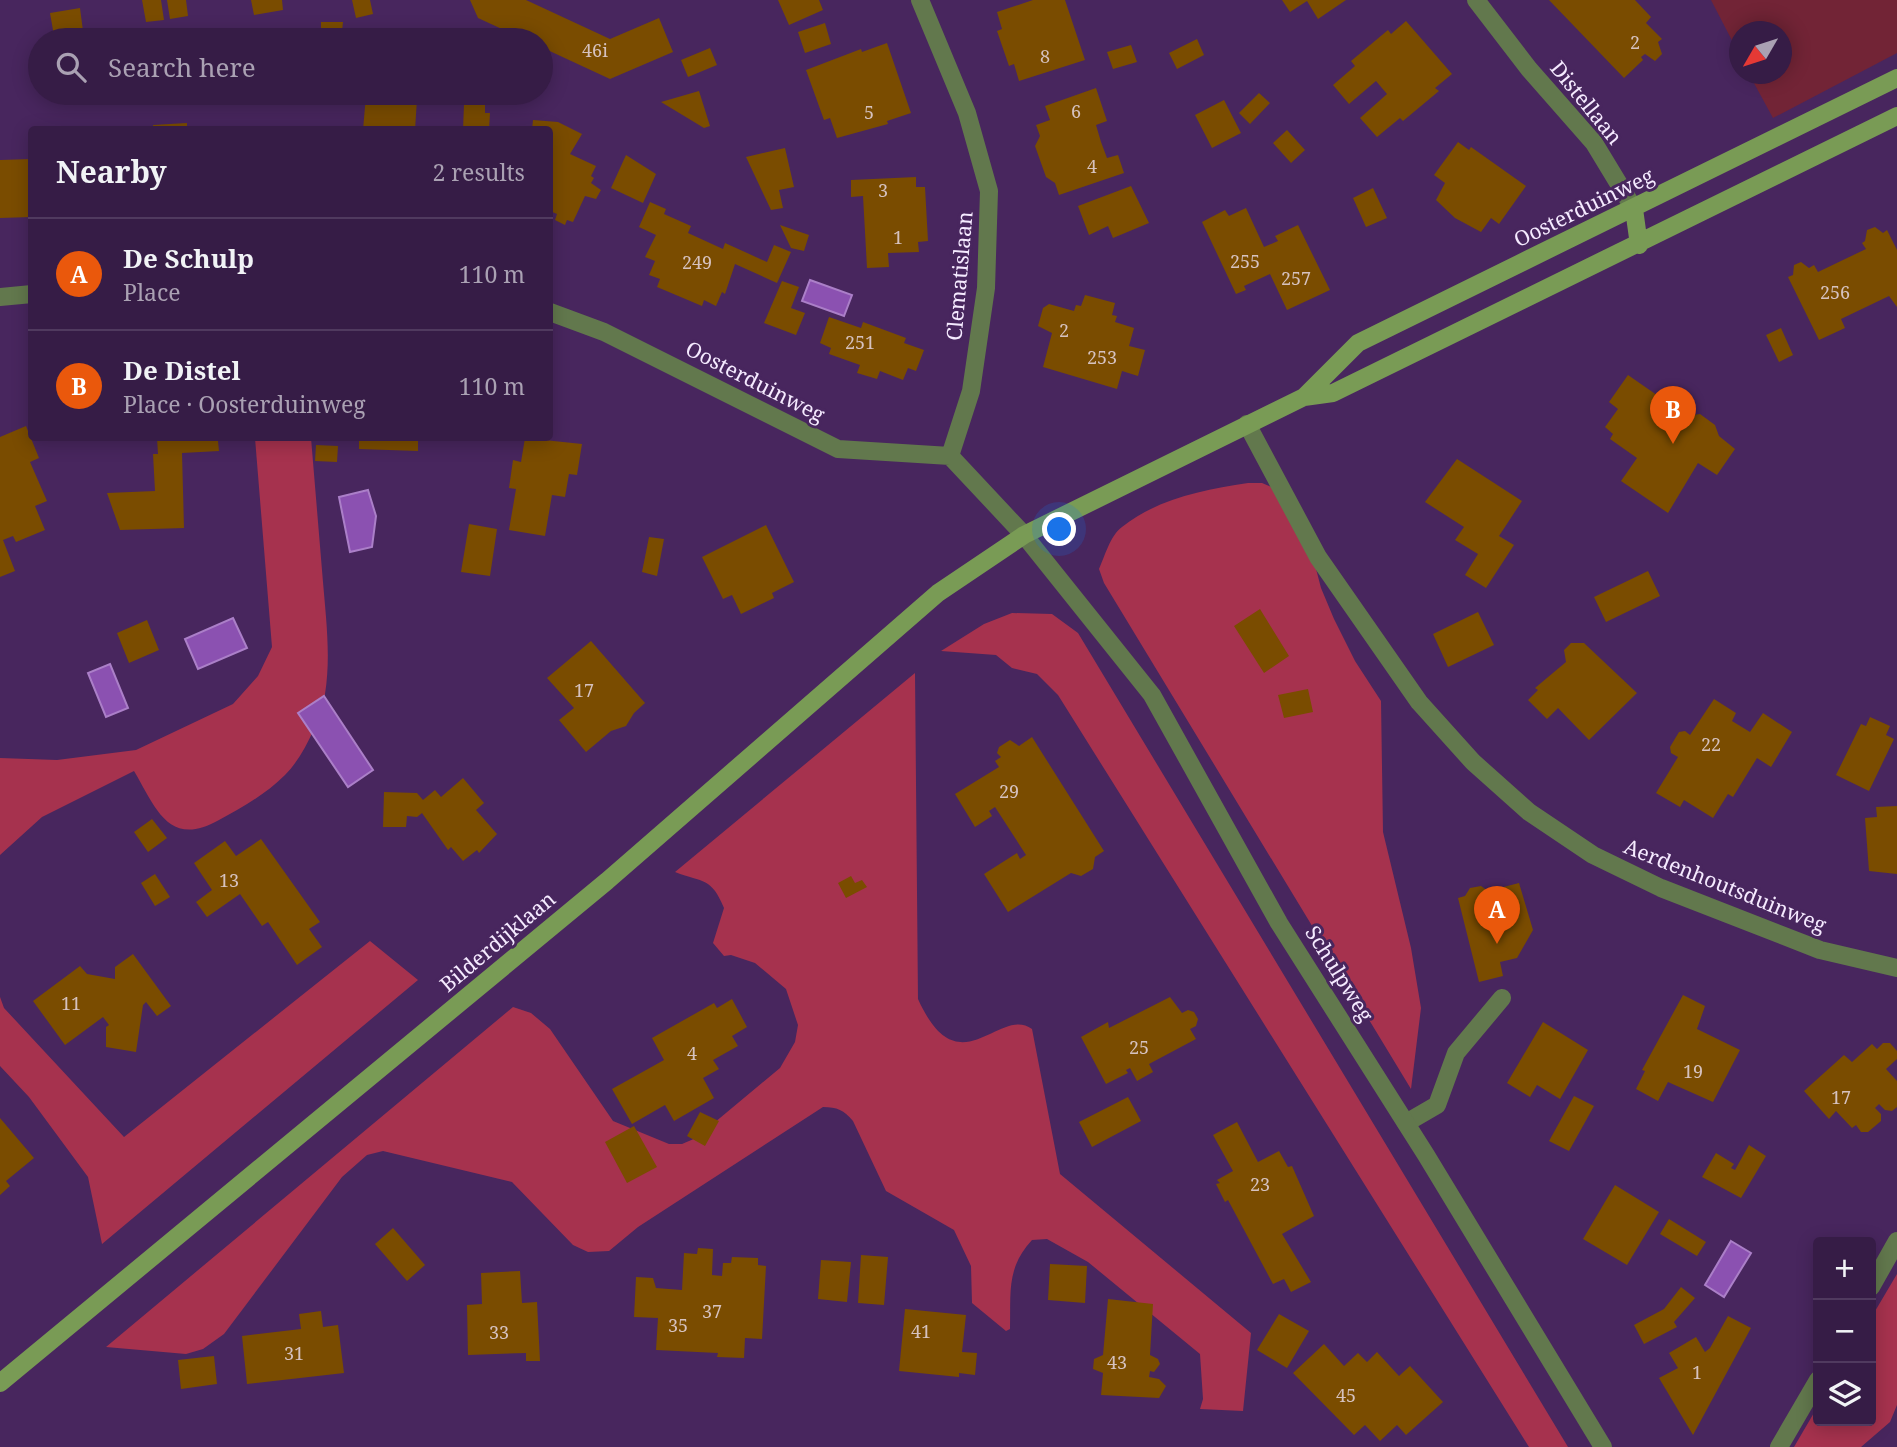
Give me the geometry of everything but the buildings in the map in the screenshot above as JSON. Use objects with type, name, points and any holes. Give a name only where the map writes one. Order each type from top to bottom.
[{"type":"street","name":"Clematislaan","points":[[920,0],[967,113],[989,191],[983,314],[971,391],[950,456]]},
{"type":"street","name":"Distellaan","points":[[1476,0],[1529,69],[1594,143],[1634,209],[1639,246]]},
{"type":"street","name":"Oosterduinweg","points":[[1304,397],[1358,343],[1897,78]]},
{"type":"street","name":"Oosterduinweg","points":[[1024,535],[1304,397],[1333,393],[1639,246],[1897,117]]},
{"type":"street","points":[[0,297],[28,294]]},
{"type":"street","name":"Oosterduinweg","points":[[553,313],[604,332],[838,449],[950,456]]},
{"type":"street","name":"Aerdenhoutsduinweg","points":[[1247,424],[1318,557],[1419,702],[1473,762],[1529,813],[1593,855],[1661,888],[1820,950],[1897,968]]},
{"type":"street","points":[[950,456],[1024,535]]},
{"type":"street","name":"Schulpweg","points":[[1024,535],[1152,695],[1279,923],[1406,1123],[1603,1447]]},
{"type":"street","name":"Bilderdijklaan","points":[[0,1383],[607,881],[938,593],[1024,535]]},
{"type":"street","points":[[1406,1123],[1437,1105],[1456,1053],[1502,998]]},
{"type":"street","points":[[1876,1278],[1897,1241]]},
{"type":"street","points":[[1779,1447],[1813,1389]]},
{"type":"shaded area","points":[[1711,0],[1897,0],[1897,53],[1773,118],[1754,84],[1792,84],[1792,21],[1729,21],[1729,35]]},
{"type":"shaded area","points":[[810,280],[852,295],[844,316],[802,301]]},
{"type":"shaded area","points":[[255,441],[311,441],[327,624],[328,666],[325,694],[319,715],[299,758],[278,782],[254,800],[202,828],[187,830],[165,820],[134,771],[42,817],[0,855],[0,758],[57,760],[136,750],[233,704],[258,676],[272,647]]},
{"type":"shaded area","points":[[1248,483],[1262,483],[1274,488],[1309,542],[1321,588],[1334,619],[1355,661],[1381,701],[1383,832],[1411,948],[1421,1008],[1411,1089],[1104,583],[1099,569],[1114,536],[1136,517],[1182,497]]},
{"type":"shaded area","points":[[368,490],[376,516],[372,547],[350,552],[339,497]]},
{"type":"shaded area","points":[[1012,613],[1052,614],[1078,633],[1568,1447],[1529,1447],[1058,695],[1037,674],[1012,668],[996,655],[941,651],[984,624]]},
{"type":"shaded area","points":[[233,618],[247,648],[198,669],[185,639]]},
{"type":"shaded area","points":[[110,664],[128,708],[106,717],[88,673]]},
{"type":"shaded area","points":[[915,673],[918,999],[933,1025],[948,1039],[963,1042],[1019,1025],[1032,1029],[1060,1174],[1251,1333],[1243,1411],[1200,1409],[1203,1399],[1200,1354],[1088,1262],[1047,1239],[1032,1240],[1018,1261],[1012,1282],[1010,1329],[1006,1331],[972,1303],[971,1266],[954,1230],[886,1191],[853,1121],[843,1112],[828,1107],[823,1107],[638,1227],[609,1251],[588,1252],[573,1245],[512,1182],[383,1151],[367,1155],[342,1177],[224,1334],[203,1349],[186,1354],[106,1347],[513,1007],[531,1013],[550,1029],[613,1121],[669,1144],[682,1144],[696,1138],[780,1068],[795,1042],[798,1025],[786,989],[755,963],[731,955],[724,956],[713,943],[724,908],[715,891],[706,882],[675,872]]},
{"type":"shaded area","points":[[324,696],[373,770],[348,787],[298,713]]},
{"type":"shaded area","points":[[370,941],[418,980],[102,1244],[88,1177],[29,1097],[0,1066],[0,997],[4,1008],[124,1137]]},
{"type":"shaded area","points":[[1731,1241],[1751,1253],[1724,1297],[1705,1285]]},
{"type":"shaded area","points":[[1897,1274],[1897,1405],[1890,1422],[1861,1447],[1794,1447],[1813,1415],[1813,1426],[1876,1426],[1876,1310]]},
{"type":"place","name":"De Distel","points":[[1673,444]]},
{"type":"place","name":"De Schulp","points":[[1497,944]]}]
